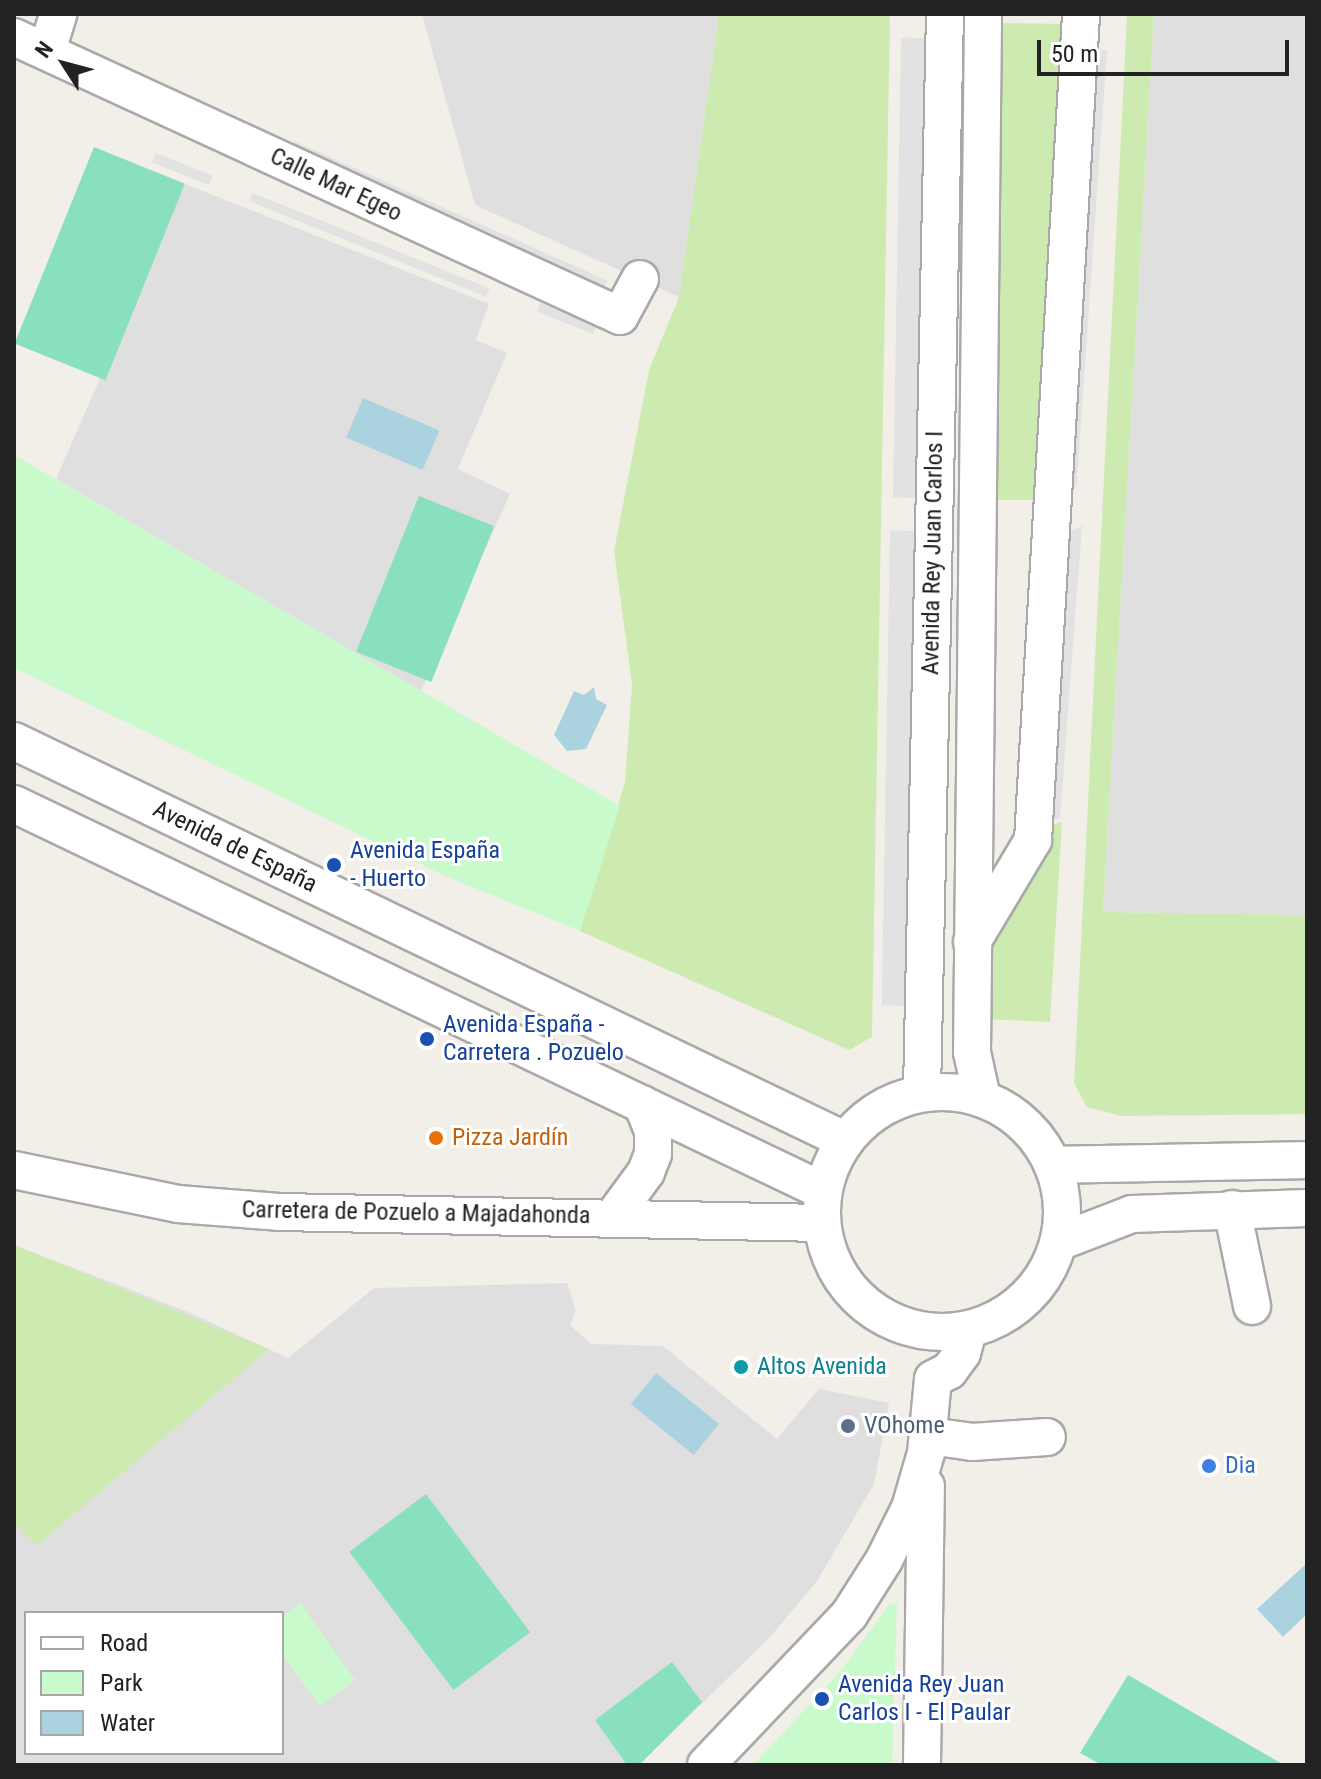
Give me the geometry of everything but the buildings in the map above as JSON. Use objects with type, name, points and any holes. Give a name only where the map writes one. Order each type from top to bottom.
[{"type":"street","points":[[47,51],[58,14]]},
{"type":"street","name":"Avenida Rey Juan Carlos I","points":[[922,1092],[945,14]]},
{"type":"street","name":"Avenida Rey Juan Carlos I","points":[[982,1098],[972,1052],[972,942],[983,14]]},
{"type":"street","points":[[972,942],[1033,840],[1081,14]]},
{"type":"street","name":"Calle Mar Egeo","points":[[14,37],[620,316],[640,279]]},
{"type":"street","name":"Avenida de España","points":[[14,741],[844,1140]]},
{"type":"street","points":[[14,804],[642,1104],[822,1207]]},
{"type":"street","points":[[952,1091],[982,1098],[1012,1113],[1036,1136],[1053,1165],[1061,1190],[1059,1242],[1046,1272],[1026,1299],[999,1319],[968,1330],[910,1329],[859,1301],[840,1278],[822,1207],[844,1140],[879,1109],[922,1092],[952,1091]]},
{"type":"street","points":[[613,1217],[646,1172],[653,1154],[653,1131],[642,1104]]},
{"type":"street","points":[[1053,1165],[1307,1160]]},
{"type":"street","name":"Carretera de Pozuelo a Majadahonda","points":[[14,1170],[178,1204],[279,1212],[613,1217],[822,1207]]},
{"type":"street","points":[[1059,1242],[1132,1214],[1307,1208]]},
{"type":"street","points":[[1232,1209],[1252,1306]]},
{"type":"street","points":[[910,1329],[909,1352],[915,1368],[933,1379]]},
{"type":"street","points":[[933,1379],[949,1371],[962,1353],[968,1330]]},
{"type":"street","points":[[922,1765],[928,1444],[933,1379]]},
{"type":"street","points":[[928,1444],[1047,1437]]},
{"type":"street","points":[[706,1765],[849,1615],[910,1508],[928,1444]]},
{"type":"shaded area","points":[[422,14],[719,14],[679,297],[475,205]]},
{"type":"shaded area","points":[[1154,14],[1307,14],[1307,915],[1103,912]]},
{"type":"shaded area","points":[[901,38],[925,38],[917,498],[893,498]]},
{"type":"shaded area","points":[[1089,49],[1107,50],[1076,487],[1058,486]]},
{"type":"shaded area","points":[[294,141],[607,281],[602,292],[289,153]]},
{"type":"shaded area","points":[[156,153],[213,176],[209,185],[152,162]]},
{"type":"shaded area","points":[[185,184],[489,304],[476,340],[507,353],[458,469],[510,494],[421,691],[56,479]]},
{"type":"shaded area","points":[[253,193],[489,289],[486,297],[250,201]]},
{"type":"shaded area","points":[[540,303],[597,326],[593,334],[537,311]]},
{"type":"shaded area","points":[[1082,526],[1060,818],[1043,825],[1058,537]]},
{"type":"shaded area","points":[[890,531],[917,531],[909,1006],[882,1005]]},
{"type":"shaded area","points":[[14,1245],[186,1311],[288,1358],[374,1288],[567,1283],[576,1310],[570,1325],[591,1344],[663,1346],[777,1439],[819,1389],[889,1403],[874,1484],[817,1581],[770,1637],[639,1765],[14,1765]]},
{"type":"green space","points":[[719,14],[890,14],[872,1037],[849,1050],[580,931],[625,782],[632,684],[614,551],[649,370],[679,297]]},
{"type":"green space","points":[[1127,14],[1154,14],[1103,912],[1307,915],[1307,1114],[1121,1116],[1087,1107],[1074,1083]]},
{"type":"green space","points":[[1000,23],[1072,24],[1041,500],[987,500]]},
{"type":"green space","points":[[94,147],[185,184],[105,380],[15,344]]},
{"type":"green space","points":[[14,455],[620,806],[580,931],[443,875],[14,668]]},
{"type":"green space","points":[[419,496],[494,526],[431,682],[356,652]]},
{"type":"green space","points":[[1062,822],[1050,1022],[983,1019],[989,942],[1043,828]]},
{"type":"green space","points":[[14,1245],[269,1349],[37,1545],[14,1523]]},
{"type":"green space","points":[[426,1494],[530,1632],[453,1690],[349,1552]]},
{"type":"green space","points":[[300,1603],[355,1680],[320,1706],[284,1658],[284,1615]]},
{"type":"green space","points":[[890,1603],[897,1604],[892,1765],[753,1765],[840,1672]]},
{"type":"green space","points":[[672,1662],[702,1702],[639,1765],[627,1765],[595,1720]]},
{"type":"green space","points":[[1128,1675],[1284,1765],[1102,1765],[1080,1753]]},
{"type":"water","points":[[363,398],[439,430],[423,470],[346,438]]},
{"type":"water","points":[[594,687],[596,699],[607,705],[586,749],[567,751],[554,735],[574,691],[584,695]]},
{"type":"water","points":[[656,1373],[719,1424],[694,1455],[631,1404]]},
{"type":"water","points":[[1307,1563],[1307,1614],[1283,1637],[1257,1609]]},
{"type":"place","name":"Avenida España - Huerto","points":[[334,865]]},
{"type":"place","name":"Avenida España - Carretera . Pozuelo","points":[[427,1039]]},
{"type":"place","name":"Pizza Jardín","points":[[436,1138]]},
{"type":"place","name":"Altos Avenida","points":[[741,1367]]},
{"type":"place","name":"VOhome","points":[[848,1426]]},
{"type":"place","name":"Dia","points":[[1209,1466]]},
{"type":"place","name":"Avenida Rey Juan Carlos I - El Paular","points":[[822,1699]]}]
